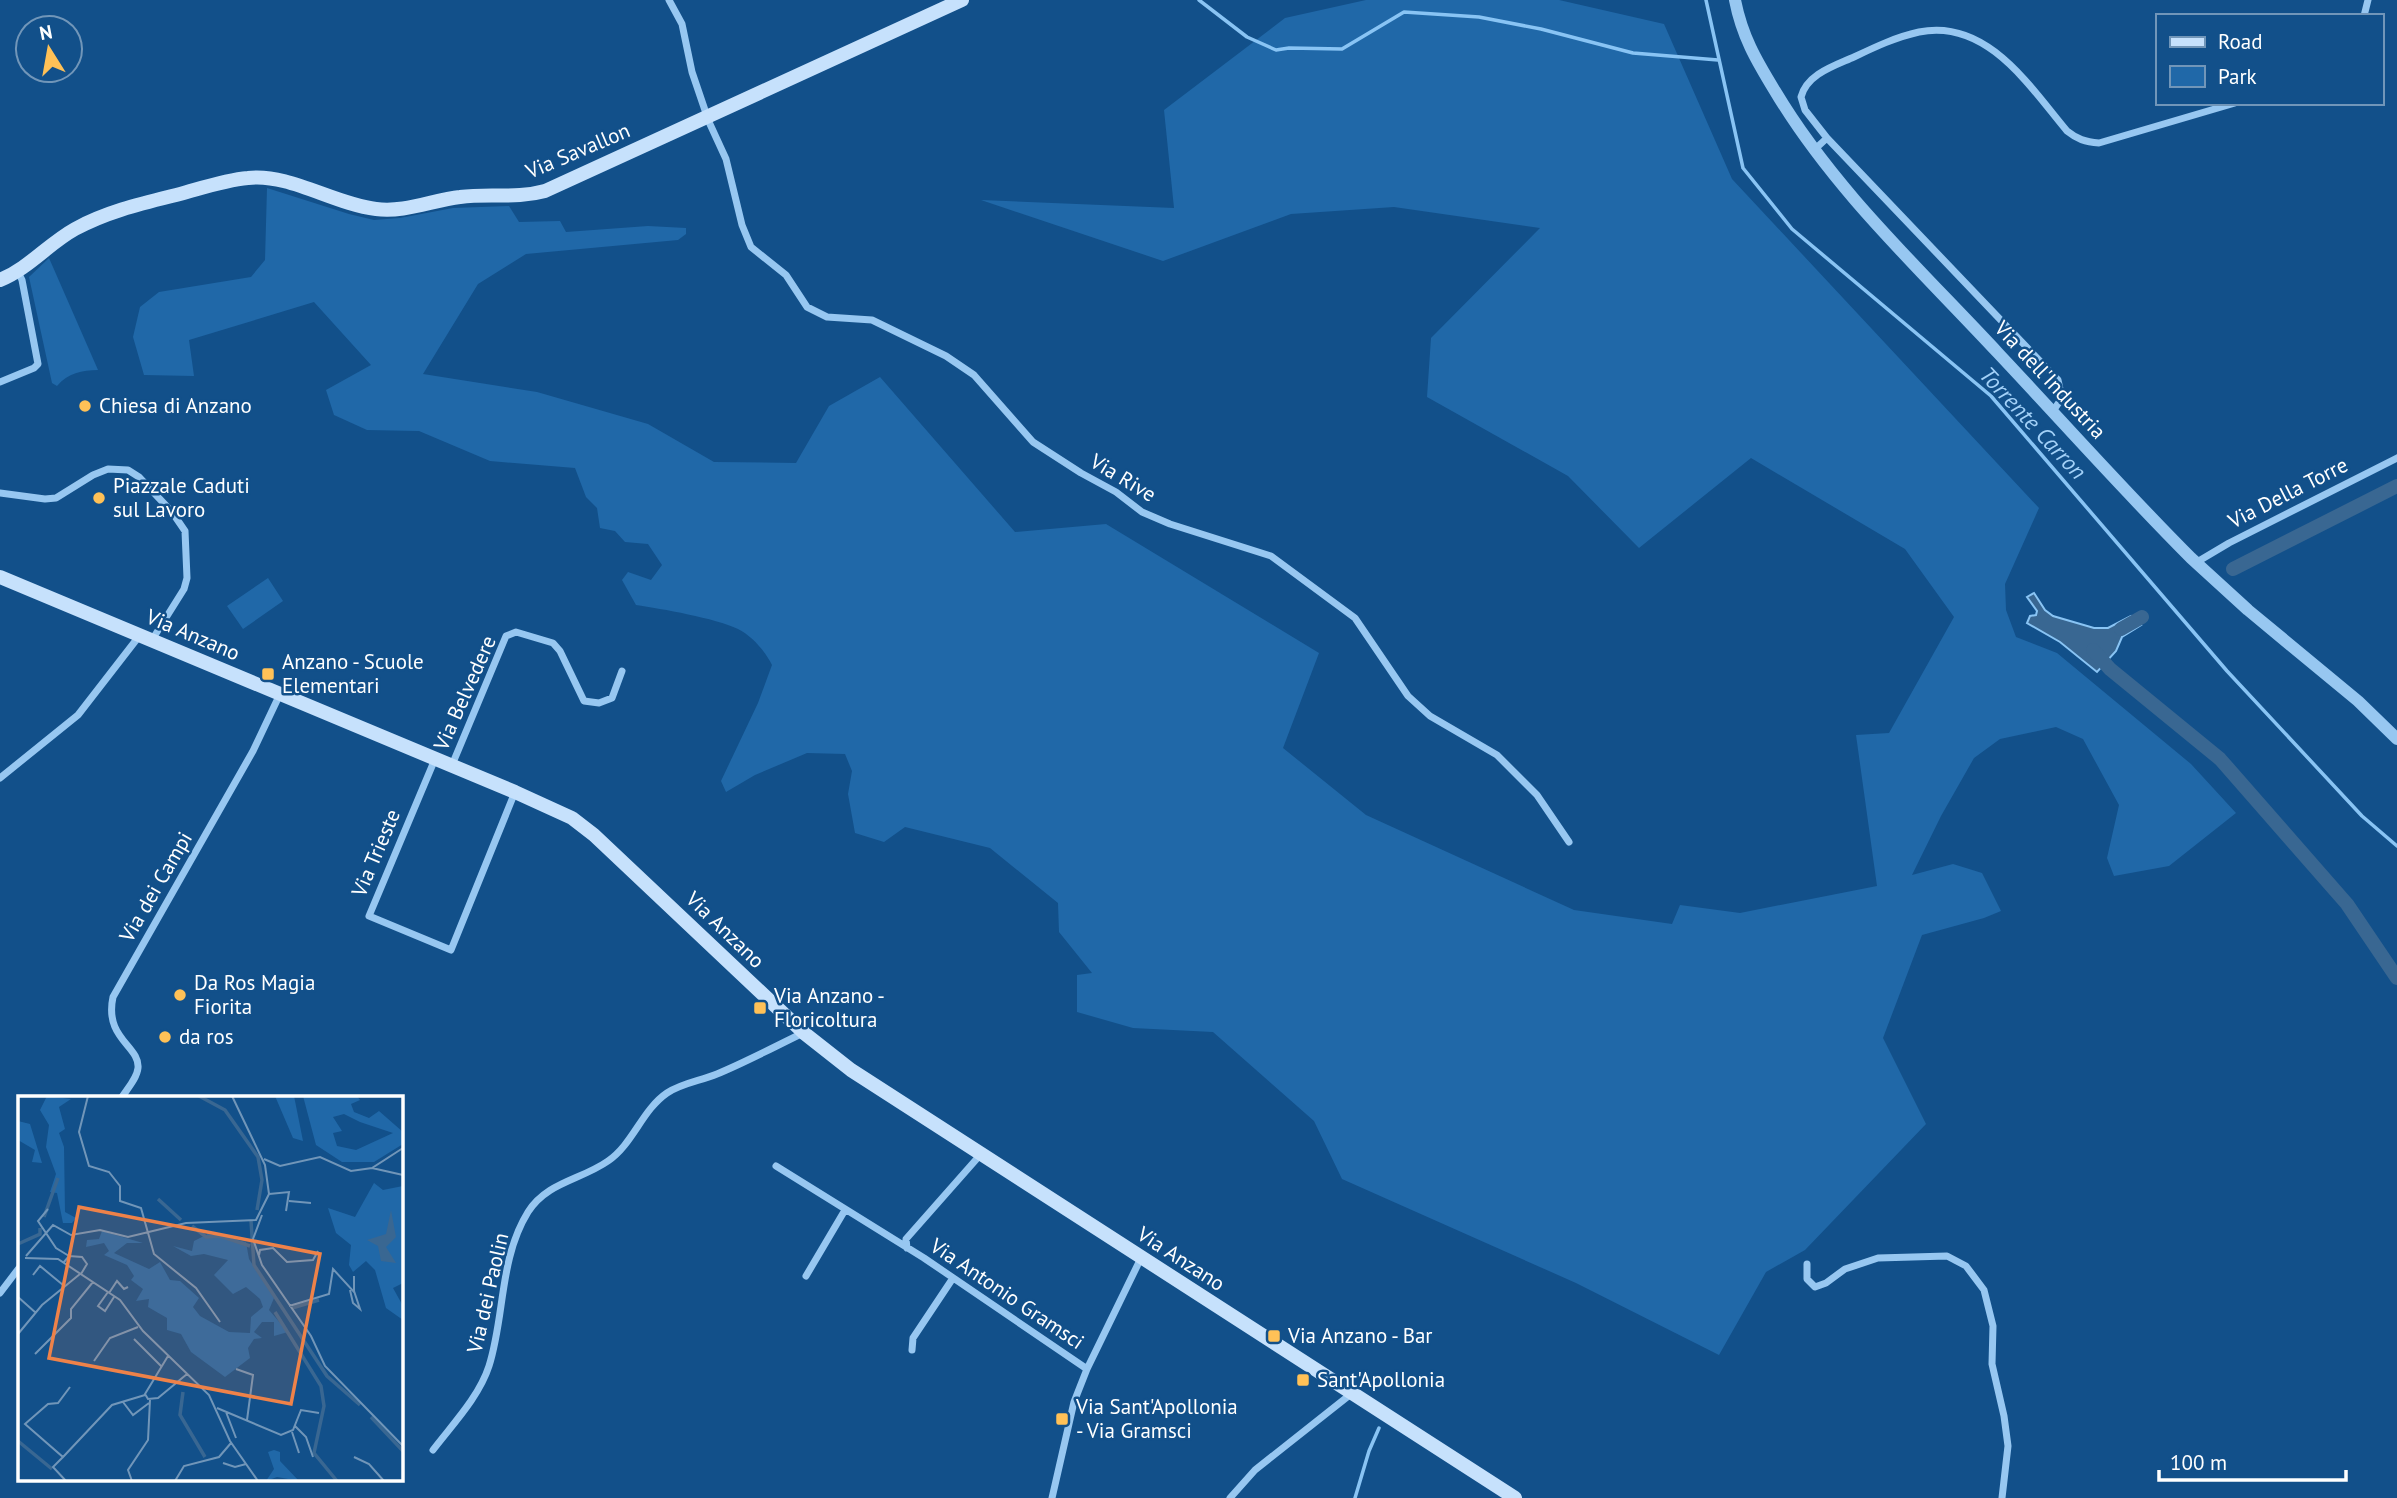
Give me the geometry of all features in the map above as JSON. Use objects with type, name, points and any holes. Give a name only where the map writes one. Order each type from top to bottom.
[{"type":"main road","name":"Via Savallon","points":[[0,280],[18,272],[71,231],[100,216],[226,181],[264,177],[378,210],[459,197],[527,196],[545,191],[962,0]]},
{"type":"main road","name":"Via Anzano","points":[[0,577],[572,818],[594,835],[804,1033],[851,1070],[1515,1498]]},
{"type":"street","name":"Via Rive","points":[[669,0],[682,24],[692,72],[726,159],[742,225],[751,247],[786,275],[807,307],[827,317],[872,320],[946,356],[983,383],[1033,442],[1116,492],[1142,512],[1170,524],[1270,556],[1355,618],[1408,695],[1430,716],[1497,755],[1537,795],[1569,842]]},
{"type":"street","name":"Via dell'Industria","points":[[1735,0],[1739,22],[1749,49],[1801,133],[1869,218],[2166,533],[2248,610],[2358,701],[2397,739]]},
{"type":"street","points":[[2053,411],[2062,398],[2058,380],[1828,138],[1805,110],[1801,97],[1807,83],[1831,67],[1894,39],[1940,30],[1974,38],[2007,60],[2067,131],[2077,139],[2087,142],[2099,142],[2228,105]]},
{"type":"street","points":[[1814,150],[1828,138]]},
{"type":"street","points":[[0,382],[38,364],[18,272]]},
{"type":"street","name":"Via Della Torre","points":[[2197,562],[2397,458]]},
{"type":"street","points":[[0,492],[45,499],[57,498],[93,475],[108,469],[128,470],[139,477],[172,512],[185,531],[187,578],[184,589],[146,638],[78,715],[0,778]]},
{"type":"street","name":"Via Belvedere","points":[[452,766],[506,636],[516,632],[553,643],[584,701],[599,703],[612,698],[622,671]]},
{"type":"street","name":"Via dei Campi","points":[[123,1096],[138,1070],[138,1061],[114,1029],[110,1011],[113,997],[253,751],[280,694]]},
{"type":"street","name":"Via Trieste","points":[[435,759],[369,916],[451,950],[515,792]]},
{"type":"street","name":"Via dei Paolin","points":[[433,1450],[477,1391],[488,1370],[509,1260],[528,1212],[544,1194],[562,1182],[608,1161],[631,1138],[666,1094],[721,1072],[804,1033]]},
{"type":"street","name":"Via Antonio Gramsci","points":[[907,1248],[906,1238],[981,1154]]},
{"type":"street","name":"Via Antonio Gramsci","points":[[776,1166],[953,1278],[1087,1369]]},
{"type":"street","points":[[806,1276],[845,1210]]},
{"type":"street","points":[[1807,1264],[1807,1279],[1815,1287],[1853,1266],[1890,1257],[1947,1256],[1966,1266],[1977,1279],[1984,1290],[1993,1326],[1992,1364],[2006,1428],[2008,1446],[2002,1498]]},
{"type":"street","points":[[1052,1498],[1071,1413],[1087,1369],[1141,1258]]},
{"type":"street","points":[[0,1293],[18,1269]]},
{"type":"street","points":[[912,1350],[913,1338],[953,1278]]},
{"type":"street","points":[[1230,1498],[1255,1470],[1351,1394]]},
{"type":"green space","points":[[1366,0],[1559,0],[1664,24],[1732,179],[2039,508],[2005,584],[2006,610],[2016,637],[2057,653],[2191,764],[2236,813],[2169,866],[2114,876],[2107,858],[2119,805],[2083,739],[2056,727],[2000,739],[1974,758],[1912,875],[1953,864],[1982,873],[2001,911],[1922,935],[1883,1038],[1926,1124],[1805,1250],[1766,1272],[1719,1355],[1576,1283],[1342,1179],[1314,1121],[1213,1032],[1133,1028],[1077,1012],[1077,975],[1092,973],[1059,932],[1058,903],[990,848],[905,827],[884,842],[855,833],[848,794],[852,771],[845,754],[807,753],[755,775],[726,792],[721,781],[758,703],[772,665],[758,644],[738,629],[674,611],[636,605],[622,580],[628,572],[651,580],[662,565],[648,544],[625,542],[615,531],[600,528],[597,508],[586,497],[575,468],[490,461],[419,431],[367,430],[334,415],[326,390],[371,365],[314,302],[189,340],[194,376],[144,375],[133,337],[140,307],[159,292],[251,277],[265,260],[267,188],[374,220],[453,208],[509,206],[519,222],[560,221],[566,232],[648,226],[686,228],[686,234],[678,240],[526,254],[478,284],[423,374],[537,392],[648,424],[714,462],[796,463],[829,406],[880,377],[1015,532],[1106,524],[1319,653],[1283,748],[1366,815],[1574,910],[1672,924],[1680,905],[1740,913],[1877,886],[1856,735],[1889,733],[1954,617],[1905,549],[1751,458],[1639,548],[1568,476],[1427,397],[1431,338],[1540,228],[1394,207],[1291,214],[1163,261],[981,200],[1174,208],[1164,110],[1285,18]]},
{"type":"green space","points":[[49,258],[98,370],[76,373],[57,386],[52,383],[29,277]]},
{"type":"green space","points":[[268,578],[283,601],[243,629],[227,606]]},
{"type":"shaded area","points":[[2034,593],[2045,610],[2053,616],[2094,628],[2108,628],[2131,616],[2141,625],[2122,637],[2116,651],[2097,672],[2060,642],[2027,623],[2030,616],[2036,615],[2037,611],[2027,597]]},
{"type":"waterway","points":[[1199,0],[1247,37],[1276,50],[1342,49],[1404,12],[1479,17],[1541,29],[1633,53],[1718,60]]},
{"type":"waterway","name":"Torrente Carron","points":[[1706,0],[1743,168],[1792,229],[1991,396],[2227,671],[2362,816],[2397,846]]},
{"type":"waterway","points":[[2233,569],[2397,486]]},
{"type":"waterway","points":[[2121,629],[2142,617]]},
{"type":"waterway","points":[[2093,650],[2110,669],[2220,759],[2347,904],[2397,978]]},
{"type":"waterway","points":[[1355,1498],[1379,1428]]},
{"type":"place","name":"Chiesa di Anzano","points":[[85,406]]},
{"type":"place","name":"Piazzale Caduti sul Lavoro","points":[[99,498]]},
{"type":"place","name":"Anzano - Scuole Elementari","points":[[268,674]]},
{"type":"place","name":"Da Ros Magia Fiorita","points":[[180,995]]},
{"type":"place","name":"Via Anzano - Floricoltura","points":[[760,1008]]},
{"type":"place","name":"da ros","points":[[165,1037]]},
{"type":"place","name":"Via Anzano - Bar","points":[[1274,1336]]},
{"type":"place","name":"Sant'Apollonia","points":[[1303,1380]]},
{"type":"place","name":"Via Sant'Apollonia - Via Gramsci","points":[[1062,1419]]}]
